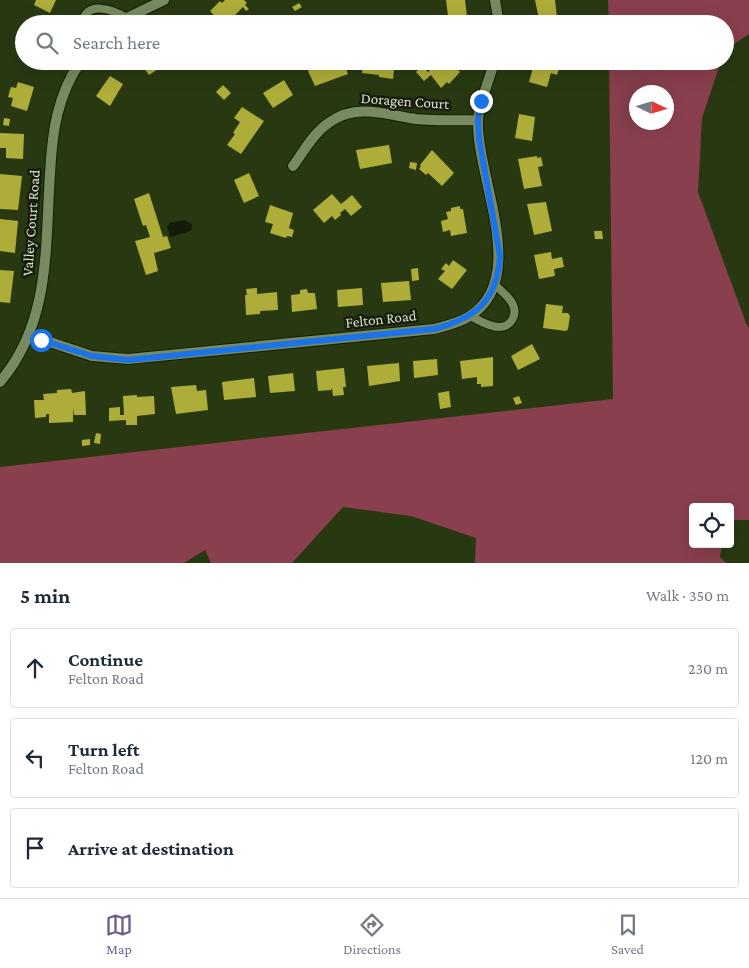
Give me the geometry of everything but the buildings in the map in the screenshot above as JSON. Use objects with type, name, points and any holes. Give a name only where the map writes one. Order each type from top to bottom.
[{"type":"street","points":[[135,15],[164,0]]},
{"type":"street","points":[[495,0],[498,15]]},
{"type":"street","name":"Valley Court Road","points":[[0,382],[18,356],[29,335],[41,298],[52,141],[63,92],[74,70]]},
{"type":"street","name":"Felton Road","points":[[29,335],[92,356],[128,360],[434,329],[454,324],[470,316],[488,298],[495,285],[499,270],[500,256],[479,139],[478,120],[481,101],[491,70]]},
{"type":"street","name":"Doragen Court","points":[[293,166],[319,131],[330,121],[358,111],[374,111],[434,120],[478,120]]},
{"type":"lane","points":[[84,15],[89,9],[99,5],[113,9],[118,15]]},
{"type":"lane","points":[[470,316],[491,326],[506,326],[511,322],[515,311],[512,303],[495,285]]},
{"type":"shaded area","points":[[608,0],[749,0],[749,34],[734,44],[734,15],[609,15]]},
{"type":"shaded area","points":[[609,70],[718,70],[702,118],[698,192],[749,328],[749,520],[734,520],[734,503],[689,503],[689,548],[721,548],[720,557],[726,563],[475,563],[476,538],[411,516],[343,507],[292,563],[211,563],[205,550],[184,563],[0,563],[0,467],[613,399]]},
{"type":"shaded area","points":[[184,220],[192,224],[191,231],[170,237],[167,226],[169,223]]},
{"type":"route","points":[[41,340],[92,356],[128,360],[434,329],[454,324],[470,316],[481,307],[495,285],[500,256],[479,139],[478,120],[481,101]]}]
